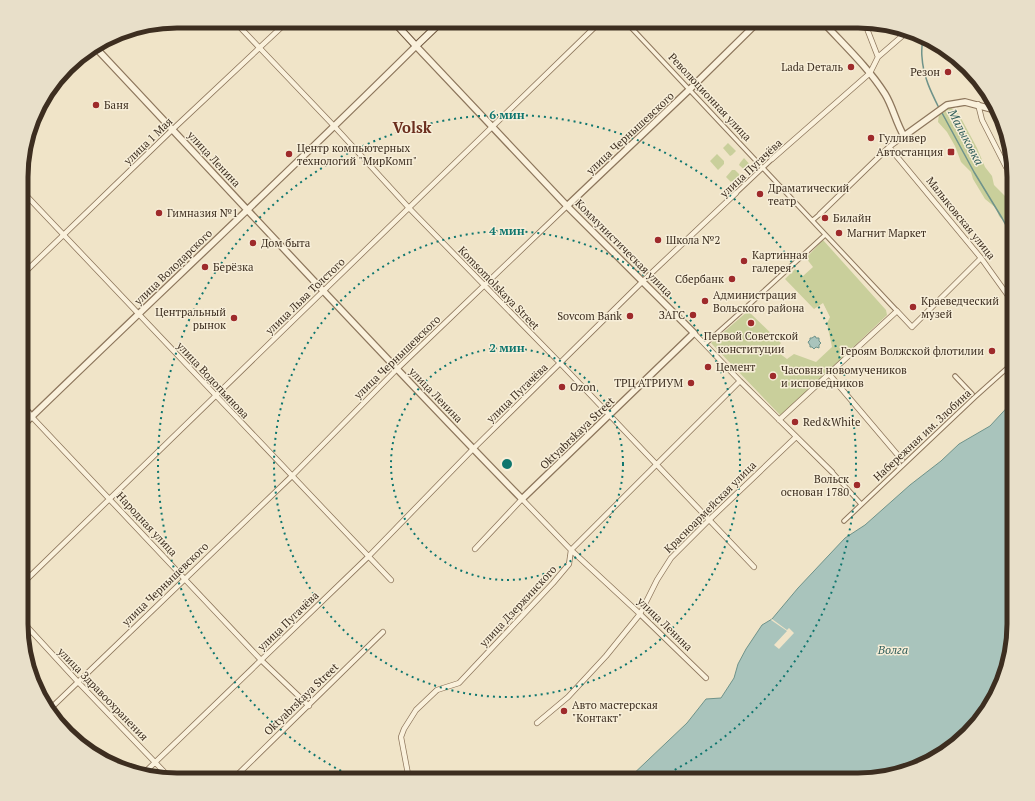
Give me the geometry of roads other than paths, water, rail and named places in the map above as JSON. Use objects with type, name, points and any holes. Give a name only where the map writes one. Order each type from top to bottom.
[{"type":"main road","name":"Коммунистическая улица","points":[[399,28],[416,46]]},
{"type":"main road","name":"улица Володарского","points":[[416,46],[435,28]]},
{"type":"street","name":"Komsomolskaya Street","points":[[241,28],[334,126],[409,208],[754,566]]},
{"type":"street","name":"улица 1 Мая","points":[[28,269],[172,130],[281,28]]},
{"type":"street","name":"улица Льва Толстого","points":[[28,579],[594,28]]},
{"type":"street","name":"Революционная улица","points":[[633,28],[912,327],[981,258]]},
{"type":"street","name":"улица Чернышевского","points":[[53,706],[184,578],[292,476],[397,369],[752,28]]},
{"type":"street","points":[[828,28],[870,73],[886,95],[904,136]]},
{"type":"street","points":[[867,28],[878,57]]},
{"type":"street","name":"улица Пугачёва","points":[[147,770],[368,557],[473,448],[643,281],[763,167],[870,73],[878,57],[903,35]]},
{"type":"street","name":"Коммунистическая улица","points":[[416,46],[567,206],[832,472],[861,504]]},
{"type":"street","name":"улица Володарского","points":[[28,421],[416,46]]},
{"type":"street","name":"улица Ленина","points":[[98,50],[323,291],[571,550],[706,678]]},
{"type":"street","points":[[813,220],[889,147],[947,105],[965,102],[990,108]]},
{"type":"street","points":[[978,104],[982,120],[1007,168]]},
{"type":"street","name":"Малыковская улица","points":[[889,147],[981,258],[1007,294]]},
{"type":"street","name":"улица Водопьянова","points":[[28,197],[391,580]]},
{"type":"street","points":[[705,344],[825,235]]},
{"type":"street","points":[[780,420],[897,311]]},
{"type":"street","name":"Oktyabrskaya Street","points":[[475,550],[522,499],[694,333]]},
{"type":"street","name":"Набережная им. Злобина","points":[[844,521],[1007,368]]},
{"type":"street","points":[[829,374],[902,460]]},
{"type":"street","points":[[955,376],[972,394]]},
{"type":"street","name":"улица Дзержинского","points":[[408,773],[401,737],[404,729],[416,710],[436,690],[459,683],[569,564],[571,550],[740,381]]},
{"type":"street","name":"Народная улица","points":[[28,413],[261,660],[309,706]]},
{"type":"street","name":"Красноармейская улица","points":[[537,723],[574,691],[606,656],[640,614],[657,580],[671,558],[796,437]]},
{"type":"street","name":"улица Здравоохранения","points":[[28,628],[166,773]]},
{"type":"street","name":"Oktyabrskaya Street","points":[[239,773],[383,632]]},
{"type":"water","points":[[815,336],[816,338],[819,338],[821,343],[819,348],[816,347],[814,349],[810,347],[808,342],[810,338]]},
{"type":"water","name":"Волга","points":[[1007,408],[1007,634],[1002,663],[992,690],[976,715],[956,736],[941,748],[924,758],[897,768],[877,772],[634,773],[687,723],[706,699],[721,698],[734,678],[738,664],[746,649],[762,625],[772,619],[798,588],[845,538],[865,525],[959,444],[990,426]]},
{"type":"waterway","name":"Малыковка","points":[[922,42],[924,71],[930,90],[939,108]]},
{"type":"waterway","name":"Малыковка","points":[[941,111],[974,172],[1007,227]]},
{"type":"place","name":"Lada Dеталь","points":[[851,67]]},
{"type":"place","name":"Резон","points":[[948,72]]},
{"type":"place","name":"Баня","points":[[96,105]]},
{"type":"place","name":"Гулливер","points":[[871,138]]},
{"type":"place","name":"Автостанция","points":[[951,152]]},
{"type":"place","name":"Центр компьютерных технологий \"МирКомп\"","points":[[289,154]]},
{"type":"place","name":"Драматический театр","points":[[760,194]]},
{"type":"place","name":"Гимназия №1","points":[[159,213]]},
{"type":"place","name":"Билайн","points":[[825,218]]},
{"type":"place","name":"Магнит Маркет","points":[[839,233]]},
{"type":"place","name":"Школа №2","points":[[658,240]]},
{"type":"place","name":"Дом быта","points":[[253,243]]},
{"type":"place","name":"Картинная галерея","points":[[744,261]]},
{"type":"place","name":"Берёзка","points":[[205,267]]},
{"type":"place","name":"Сбербанк","points":[[732,279]]},
{"type":"place","name":"Администрация Вольского района","points":[[705,301]]},
{"type":"place","name":"Краеведческий музей","points":[[913,307]]},
{"type":"place","name":"ЗАГС","points":[[693,315]]},
{"type":"place","name":"Sovcom Bank","points":[[630,316]]},
{"type":"place","name":"Центральный рынок","points":[[234,318]]},
{"type":"place","name":"Первой Советской конституции","points":[[751,323]]},
{"type":"place","name":"Героям Волжской флотилии","points":[[992,351]]},
{"type":"place","name":"Цемент","points":[[708,367]]},
{"type":"place","name":"Часовня новомучеников и исповедников","points":[[773,376]]},
{"type":"place","name":"ТРЦ АТРИУМ","points":[[691,383]]},
{"type":"place","name":"Ozon","points":[[562,387]]},
{"type":"place","name":"Red&White","points":[[795,422]]},
{"type":"place","name":"Вольск основан 1780","points":[[857,485]]},
{"type":"place","name":"Авто мастерская \"Контакт\"","points":[[564,711]]},
{"type":"district","name":"Volsk","points":[[412,127]]}]
